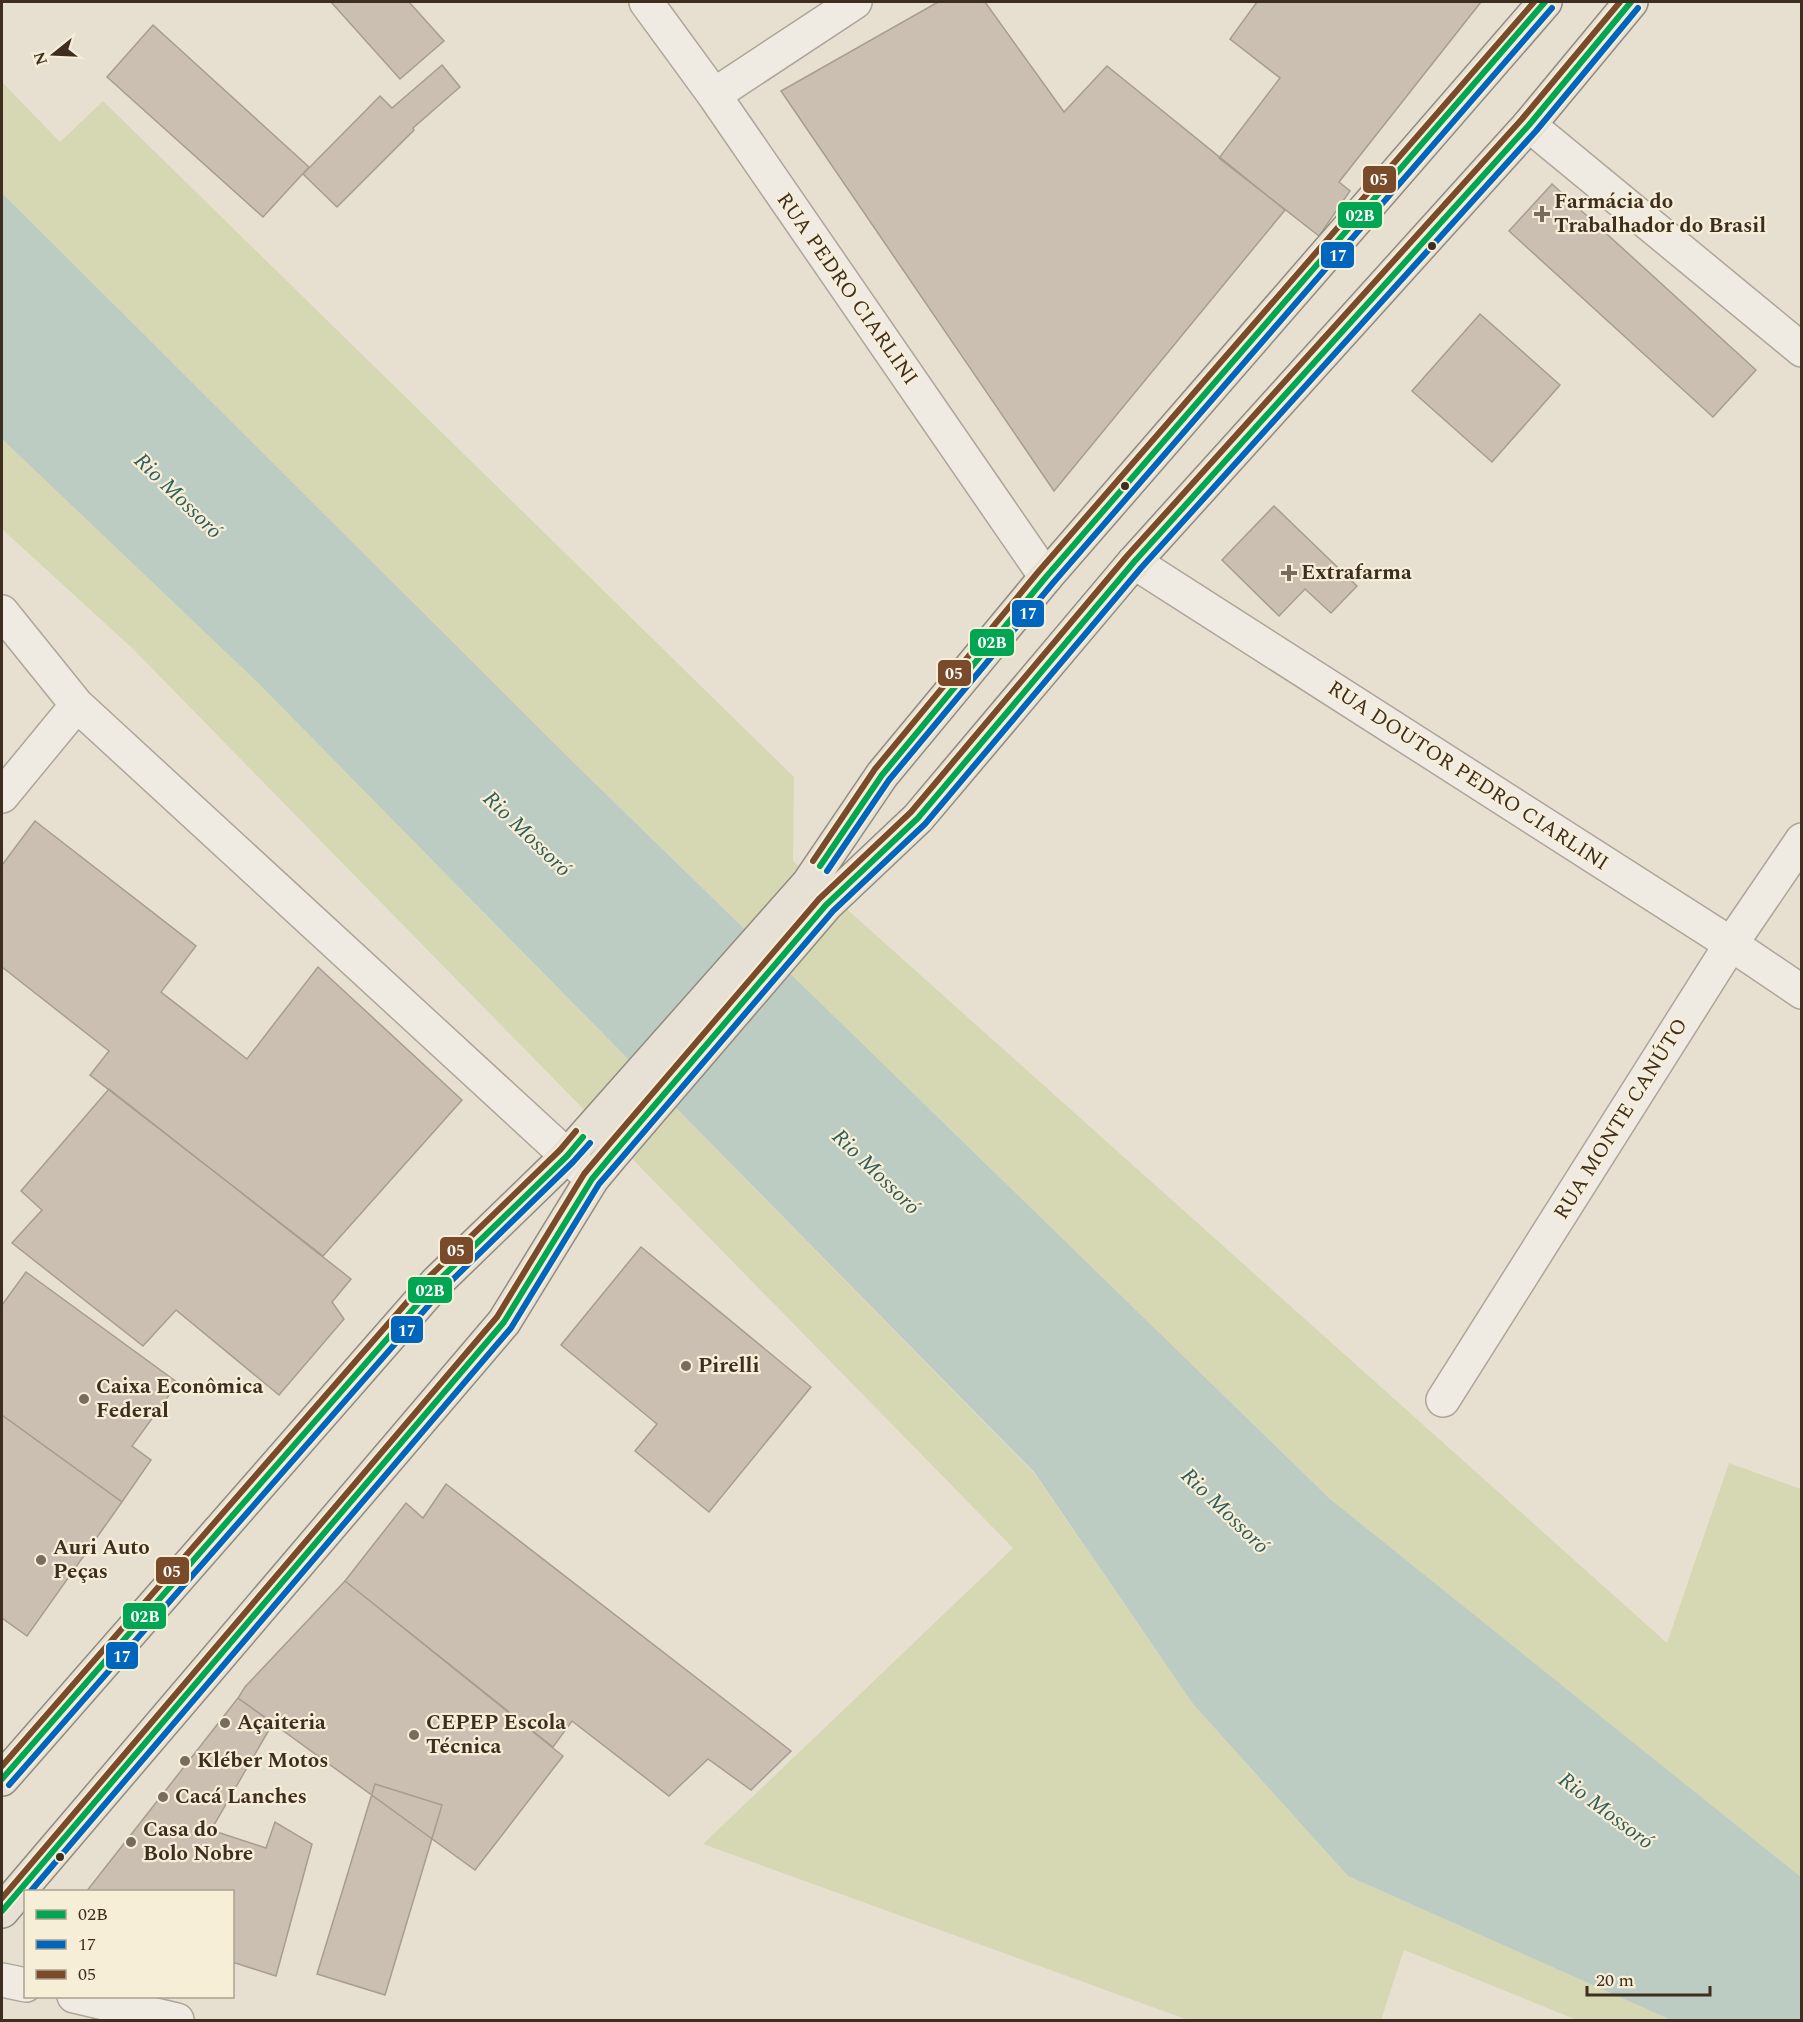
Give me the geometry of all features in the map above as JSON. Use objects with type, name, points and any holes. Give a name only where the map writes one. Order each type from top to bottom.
[{"type":"main road","points":[[2,1911],[504,1322],[602,1167],[817,894],[882,775],[1046,577],[1545,2]]},
{"type":"main road","points":[[2,1779],[436,1283],[567,1156],[588,1131],[817,894],[918,818],[1134,562],[1529,125],[1631,2]]},
{"type":"street","name":"RUA PEDRO CIARLINI","points":[[646,2],[714,95],[1046,577]]},
{"type":"street","points":[[714,95],[855,2]]},
{"type":"street","points":[[1529,125],[1802,350]]},
{"type":"street","name":"RUA DOUTOR PEDRO CIARLINI","points":[[1134,562],[1731,944],[1802,992]]},
{"type":"street","points":[[2,612],[77,705],[567,1156],[602,1167]]},
{"type":"street","points":[[2,796],[77,705]]},
{"type":"street","name":"RUA MONTE CANÚTO","points":[[1443,1400],[1731,944],[1802,840]]},
{"type":"street","points":[[2,1980],[24,1985]]},
{"type":"street","points":[[83,1998],[177,2020]]},
{"type":"green space","points":[[2,82],[60,142],[103,101],[794,777],[793,861],[1667,1643],[1729,1463],[1801,1489],[1801,1877],[1330,1499],[571,760],[2,193]]},
{"type":"green space","points":[[2,439],[256,681],[1034,1473],[1193,1704],[1348,1876],[1671,2020],[1577,2020],[1404,1950],[1381,2020],[1188,2020],[703,1844],[1013,1548],[132,648],[2,529]]},
{"type":"water","name":"Rio Mossoró","points":[[2,193],[571,760],[1330,1499],[1801,1877],[1801,2020],[1671,2020],[1348,1876],[1193,1704],[1034,1472],[256,681],[2,439]]},
{"type":"building","points":[[331,2],[409,2],[444,41],[400,79]]},
{"type":"building","points":[[938,2],[985,2],[1064,112],[1107,66],[1285,210],[1054,491],[781,91]]},
{"type":"building","points":[[1257,2],[1481,2],[1339,182],[1350,191],[1319,236],[1219,158],[1280,78],[1230,39]]},
{"type":"building","points":[[153,25],[309,167],[263,217],[107,77]]},
{"type":"building","points":[[442,65],[460,87],[413,128],[414,130],[337,207],[303,174],[380,96],[392,108]]},
{"type":"building","points":[[1552,184],[1756,370],[1713,417],[1509,231]]},
{"type":"building","points":[[1480,314],[1560,385],[1492,462],[1412,391]]},
{"type":"building","name":"Extrafarma","points":[[1274,506],[1357,586],[1331,613],[1305,589],[1279,616],[1222,560]]},
{"type":"building","points":[[35,821],[196,946],[161,992],[247,1059],[318,967],[462,1100],[323,1256],[90,1075],[109,1051],[2,967],[2,865]]},
{"type":"building","points":[[109,1089],[351,1279],[332,1302],[344,1319],[279,1395],[176,1310],[143,1346],[12,1243],[42,1210],[21,1191]]},
{"type":"building","name":"Pirelli","points":[[641,1247],[811,1387],[709,1512],[635,1451],[657,1424],[561,1345]]},
{"type":"building","name":"Caixa Econômica Federal","points":[[26,1272],[178,1383],[132,1446],[151,1460],[122,1502],[2,1415],[2,1305]]},
{"type":"building","name":"Auri Auto Peças","points":[[2,1415],[122,1502],[27,1636],[2,1618]]},
{"type":"building","points":[[446,1484],[791,1751],[751,1790],[708,1759],[669,1796],[572,1721],[553,1747],[345,1581],[406,1503],[423,1518]]},
{"type":"building","name":"CEPEP Escola Técnica","points":[[345,1581],[563,1756],[475,1870],[238,1698],[245,1687]]},
{"type":"building","points":[[238,1698],[273,1723],[211,1830],[266,1848],[275,1822],[312,1844],[276,1976],[234,1963],[234,1890],[88,1890]]},
{"type":"building","points":[[375,1784],[442,1805],[385,1995],[317,1974]]},
{"type":"transit line","name":"05","points":[[813,861],[875,769],[1039,571],[1534,2]]},
{"type":"transit line","name":"02B","points":[[820,866],[882,775],[1046,577],[1545,2]]},
{"type":"transit line","name":"05","points":[[2,1898],[497,1317],[584,1174],[605,1149],[819,899],[911,812],[1127,556],[1522,119],[1620,2]]},
{"type":"transit line","name":"02B","points":[[2,1911],[504,1322],[592,1179],[612,1155],[826,905],[918,818],[1134,562],[1529,125],[1631,2]]},
{"type":"transit line","name":"17","points":[[827,871],[889,780],[1053,583],[1552,8]]},
{"type":"transit line","name":"17","points":[[32,1890],[511,1328],[599,1184],[833,911],[925,824],[1141,568],[1536,131],[1638,8]]},
{"type":"transit line","name":"05","points":[[2,1766],[429,1277],[560,1150],[576,1131]]},
{"type":"transit line","name":"02B","points":[[2,1779],[436,1283],[567,1156],[583,1137]]},
{"type":"transit line","name":"17","points":[[9,1785],[443,1289],[590,1143]]},
{"type":"place","name":"Farmácia do Trabalhador do Brasil","points":[[1542,214]]},
{"type":"place","name":"Extrafarma","points":[[1289,573]]},
{"type":"place","name":"Pirelli","points":[[686,1366]]},
{"type":"place","name":"Caixa Econômica Federal","points":[[84,1399]]},
{"type":"place","name":"Auri Auto Peças","points":[[41,1560]]},
{"type":"place","name":"Açaiteria","points":[[225,1723]]},
{"type":"place","name":"CEPEP Escola Técnica","points":[[414,1735]]},
{"type":"place","name":"Kléber Motos","points":[[185,1761]]},
{"type":"place","name":"Cacá Lanches","points":[[163,1797]]},
{"type":"place","name":"Casa do Bolo Nobre","points":[[131,1842]]}]
